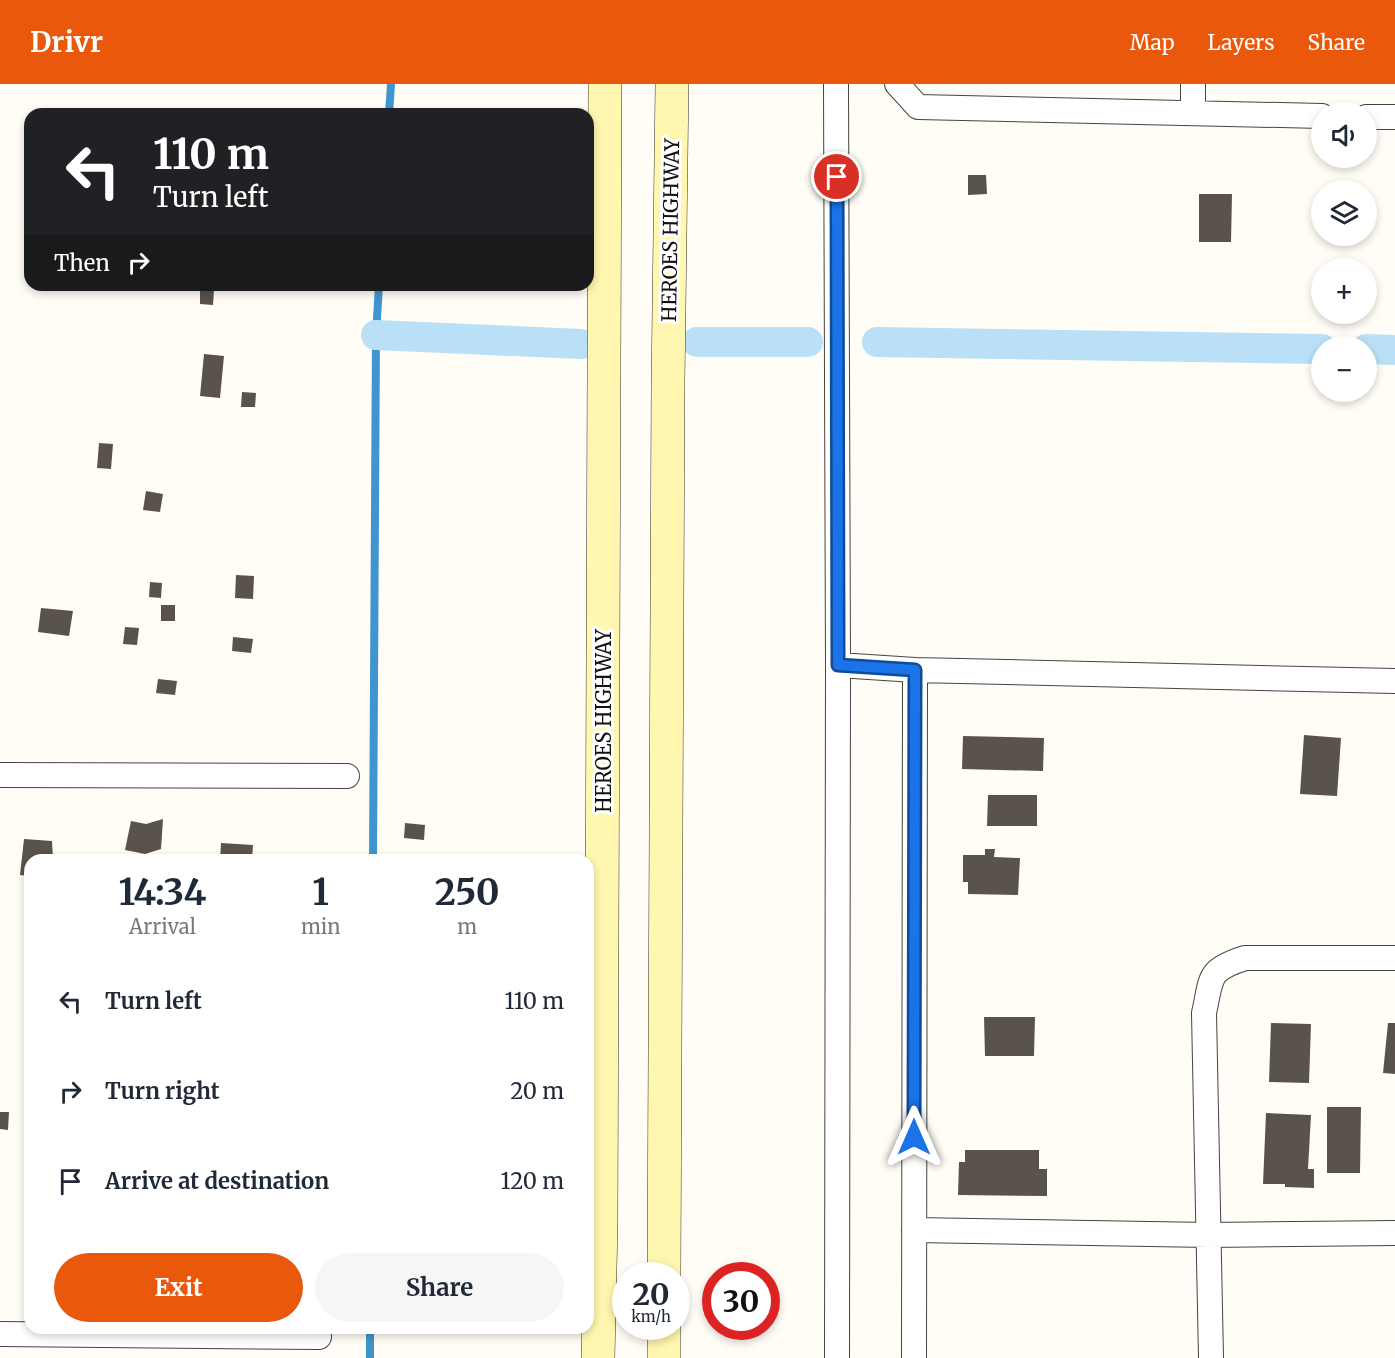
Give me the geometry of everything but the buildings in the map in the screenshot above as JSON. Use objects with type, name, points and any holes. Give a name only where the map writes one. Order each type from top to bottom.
[{"type":"main road","name":"HEROES HIGHWAY","points":[[598,1358],[601,1225],[605,84]]},
{"type":"main road","name":"HEROES HIGHWAY","points":[[664,1262],[672,84]]},
{"type":"main road","points":[[664,1340],[664,1358]]},
{"type":"street","points":[[836,84],[837,1358]]},
{"type":"street","points":[[897,84],[918,107],[1311,116]]},
{"type":"street","points":[[1193,84],[1193,113]]},
{"type":"street","points":[[1377,117],[1395,117]]},
{"type":"street","points":[[838,665],[915,670],[1395,681]]},
{"type":"street","points":[[914,1358],[915,670]]},
{"type":"street","points":[[0,775],[347,777]]},
{"type":"street","points":[[1211,1358],[1204,1013],[1212,976],[1223,965],[1245,958],[1395,958]]},
{"type":"street","points":[[914,1230],[1209,1236],[1395,1233]]},
{"type":"street","points":[[0,1334],[319,1337]]},
{"type":"waterway","points":[[389,108],[391,84]]},
{"type":"waterway","points":[[373,854],[376,335],[379,291]]},
{"type":"waterway","points":[[376,335],[581,344]]},
{"type":"waterway","points":[[697,342],[808,342]]},
{"type":"waterway","points":[[877,342],[1311,349]]},
{"type":"waterway","points":[[1377,349],[1395,350]]},
{"type":"waterway","points":[[370,1334],[370,1358]]},
{"type":"route","points":[[837,177],[838,665],[915,670],[914,1137]]}]
